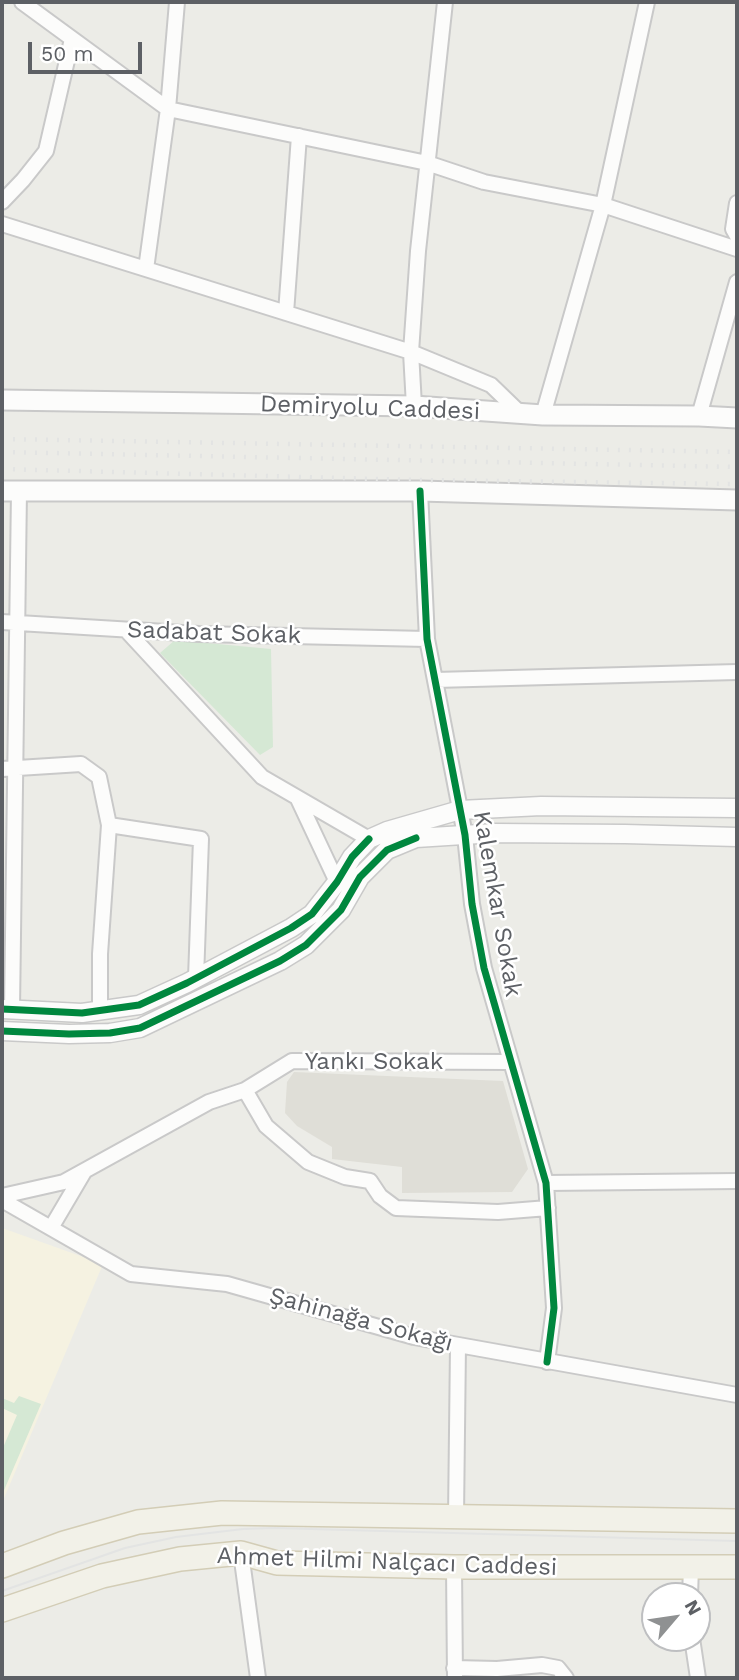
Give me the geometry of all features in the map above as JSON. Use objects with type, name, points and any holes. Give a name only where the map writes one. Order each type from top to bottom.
[{"type":"main road","name":"Demiryolu Caddesi","points":[[2,400],[414,406],[543,415],[737,418]]},
{"type":"main road","points":[[10,491],[420,491],[737,500]]},
{"type":"main road","name":"Ahmet Hilmi Nalçacı Caddesi","points":[[2,1566],[64,1543],[138,1522],[222,1513],[737,1521]]},
{"type":"main road","name":"Ahmet Hilmi Nalçacı Caddesi","points":[[2,1609],[102,1576],[180,1559],[241,1553],[277,1563],[454,1567],[736,1567]]},
{"type":"street","points":[[22,2],[168,109],[428,163],[484,182],[603,205],[737,249]]},
{"type":"street","points":[[146,269],[168,109],[177,2]]},
{"type":"street","points":[[414,406],[411,352],[445,2]]},
{"type":"street","points":[[543,415],[603,205],[647,2]]},
{"type":"street","points":[[2,202],[46,151],[72,39]]},
{"type":"street","points":[[286,313],[299,136]]},
{"type":"street","points":[[737,203],[733,229],[737,236]]},
{"type":"street","points":[[2,224],[411,352],[491,385],[521,414]]},
{"type":"street","points":[[699,416],[737,282]]},
{"type":"street","points":[[10,491],[17,623],[8,768],[7,1009],[82,1013],[139,1005],[196,978],[291,928],[312,914],[352,857],[369,839],[387,831],[460,810],[541,806],[737,808]]},
{"type":"street","name":"Kalemkar Sokak","points":[[420,491],[427,639],[465,835],[472,904],[484,968],[546,1183],[554,1308],[547,1362]]},
{"type":"street","name":"Sadabat Sokak","points":[[2,622],[126,630],[427,639]]},
{"type":"street","points":[[126,630],[262,777],[369,839]]},
{"type":"street","points":[[435,680],[737,672]]},
{"type":"street","points":[[8,768],[81,764],[99,776],[109,825],[100,954],[100,1010]]},
{"type":"street","points":[[299,799],[337,882]]},
{"type":"street","points":[[109,825],[201,839],[196,978]]},
{"type":"street","points":[[2,1031],[69,1034],[110,1033],[140,1028],[280,961],[306,945],[341,910],[360,877],[387,850],[416,838],[625,834],[737,837]]},
{"type":"street","name":"Yankı Sokak","points":[[2,1198],[64,1182],[209,1102],[245,1090],[292,1061],[510,1062]]},
{"type":"street","points":[[245,1090],[266,1126],[308,1162],[345,1177],[370,1181],[380,1196],[396,1208],[498,1212],[548,1209]]},
{"type":"street","points":[[51,1228],[85,1170]]},
{"type":"street","points":[[546,1183],[737,1181]]},
{"type":"street","name":"Şahinağa Sokağı","points":[[2,1198],[131,1273],[227,1284],[414,1337],[737,1395]]},
{"type":"street","points":[[456,1517],[458,1345]]},
{"type":"street","points":[[241,1553],[258,1678]]},
{"type":"street","points":[[454,1567],[454,1673],[541,1665],[558,1668],[566,1678]]},
{"type":"street","points":[[690,1582],[691,1567]]},
{"type":"street","points":[[694,1652],[698,1678]]},
{"type":"shaded area","points":[[294,1072],[503,1081],[528,1169],[512,1192],[402,1193],[402,1167],[332,1159],[332,1147],[297,1126],[285,1113],[287,1082]]},
{"type":"shaded area","points":[[2,1228],[103,1264],[2,1503]]},
{"type":"green space","points":[[175,640],[271,649],[273,747],[260,755],[160,653]]},
{"type":"green space","points":[[19,1396],[41,1404],[2,1495],[2,1450],[17,1415],[2,1408],[2,1398],[14,1403]]},
{"type":"tram line","points":[[2,1591],[125,1548],[176,1537],[243,1529],[737,1541]]},
{"type":"railway","points":[[2,439],[737,452]]},
{"type":"railway","points":[[2,452],[737,467]]},
{"type":"railway","points":[[2,469],[416,480],[737,484]]},
{"type":"cycle path","points":[[420,491],[427,639],[465,835],[472,904],[484,968],[546,1183],[554,1308],[547,1362]]},
{"type":"cycle path","points":[[2,1031],[69,1034],[110,1033],[140,1028],[280,961],[306,945],[341,910],[360,877],[387,850],[416,838]]},
{"type":"cycle path","points":[[2,1009],[82,1013],[139,1005],[187,983],[291,928],[312,914],[352,857],[369,839]]}]
